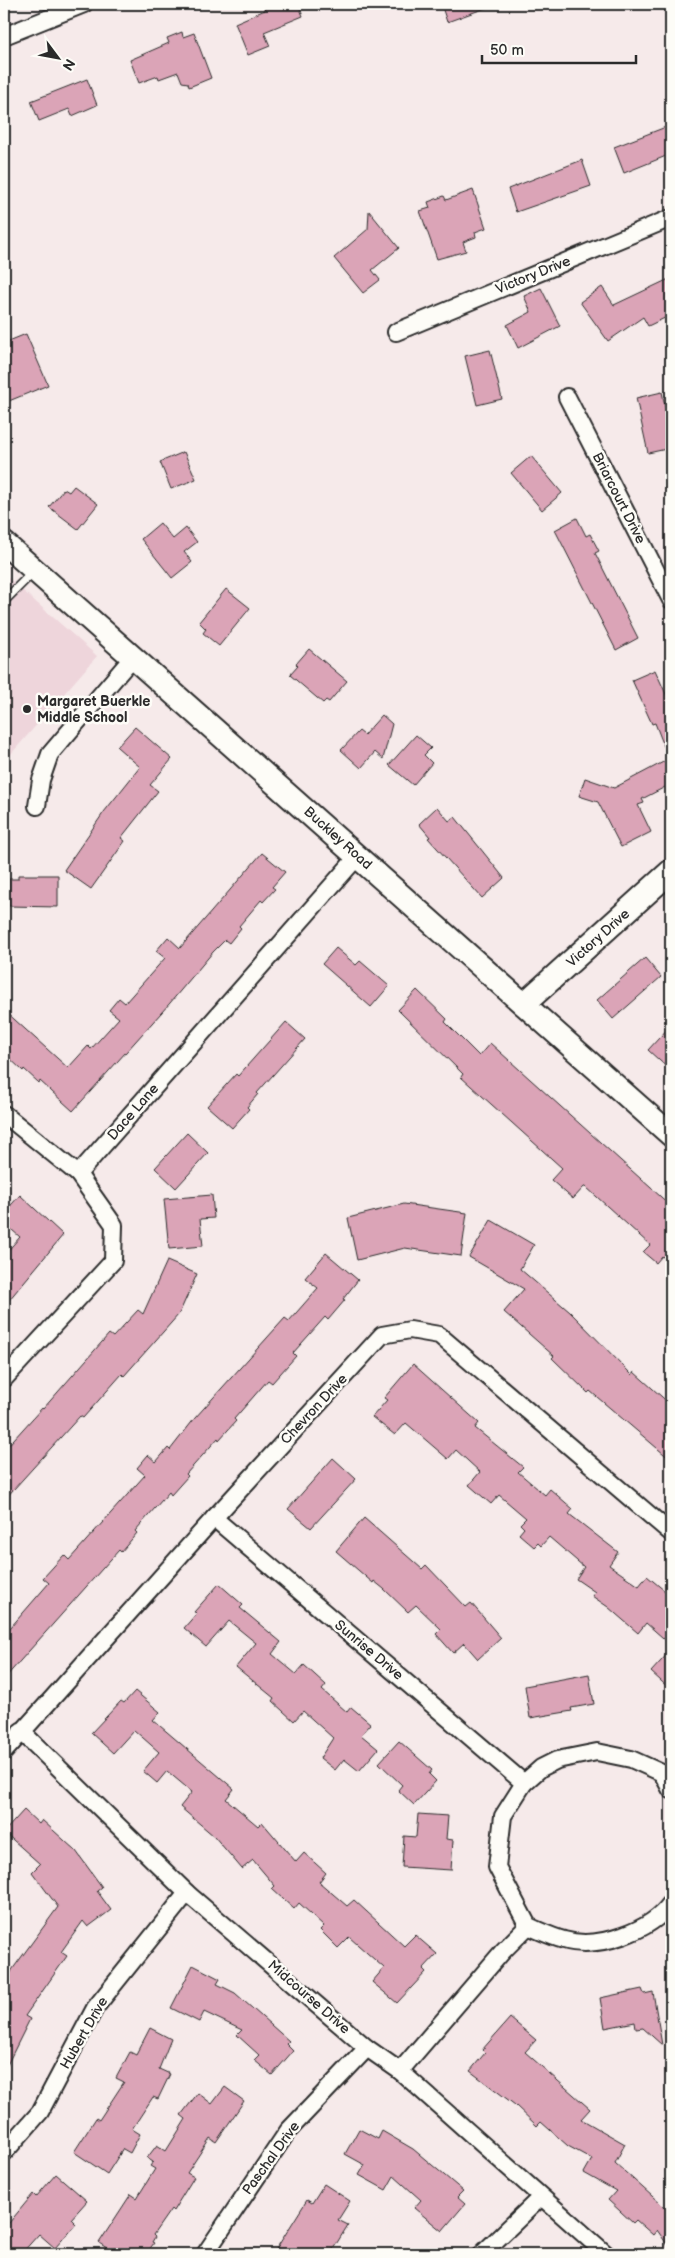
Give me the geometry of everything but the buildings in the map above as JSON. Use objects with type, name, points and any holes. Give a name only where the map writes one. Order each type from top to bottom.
[{"type":"street","points":[[4,36],[84,4]]},
{"type":"street","name":"Victory Drive","points":[[396,332],[671,218]]},
{"type":"street","name":"Briarcourt Drive","points":[[567,397],[671,600]]},
{"type":"street","name":"Buckley Road","points":[[4,543],[671,1135]]},
{"type":"street","points":[[37,806],[40,780],[50,754],[133,657]]},
{"type":"street","name":"Dace Lane","points":[[78,1174],[358,856]]},
{"type":"street","name":"Victory Drive","points":[[524,1004],[671,871]]},
{"type":"street","points":[[4,1114],[78,1174],[114,1225],[113,1261],[4,1378]]},
{"type":"street","name":"Chevron Drive","points":[[4,1752],[214,1518],[382,1335],[410,1330],[439,1335],[671,1533]]},
{"type":"street","name":"Sunrise Drive","points":[[214,1518],[524,1783]]},
{"type":"street","name":"Midcourse Drive","points":[[21,1731],[187,1893],[367,2048],[400,2071],[540,2198],[606,2254]]},
{"type":"street","points":[[668,1914],[626,1935],[591,1943],[565,1940],[528,1926],[497,1867],[503,1816],[524,1783],[541,1768],[557,1760],[597,1752],[667,1768],[671,1790]]},
{"type":"street","name":"Hubert Drive","points":[[4,2152],[40,2112],[96,2008],[187,1893]]},
{"type":"street","points":[[400,2071],[503,1951],[528,1926]]},
{"type":"street","name":"Paschal Drive","points":[[205,2254],[288,2131],[367,2048]]},
{"type":"street","points":[[482,2254],[540,2198]]},
{"type":"lane","points":[[4,601],[35,570]]},
{"type":"shaded area","name":"Margaret Buerkle Middle School","points":[[4,574],[97,656],[4,762]]},
{"type":"place","name":"Margaret Buerkle Middle School","points":[[27,709]]}]
